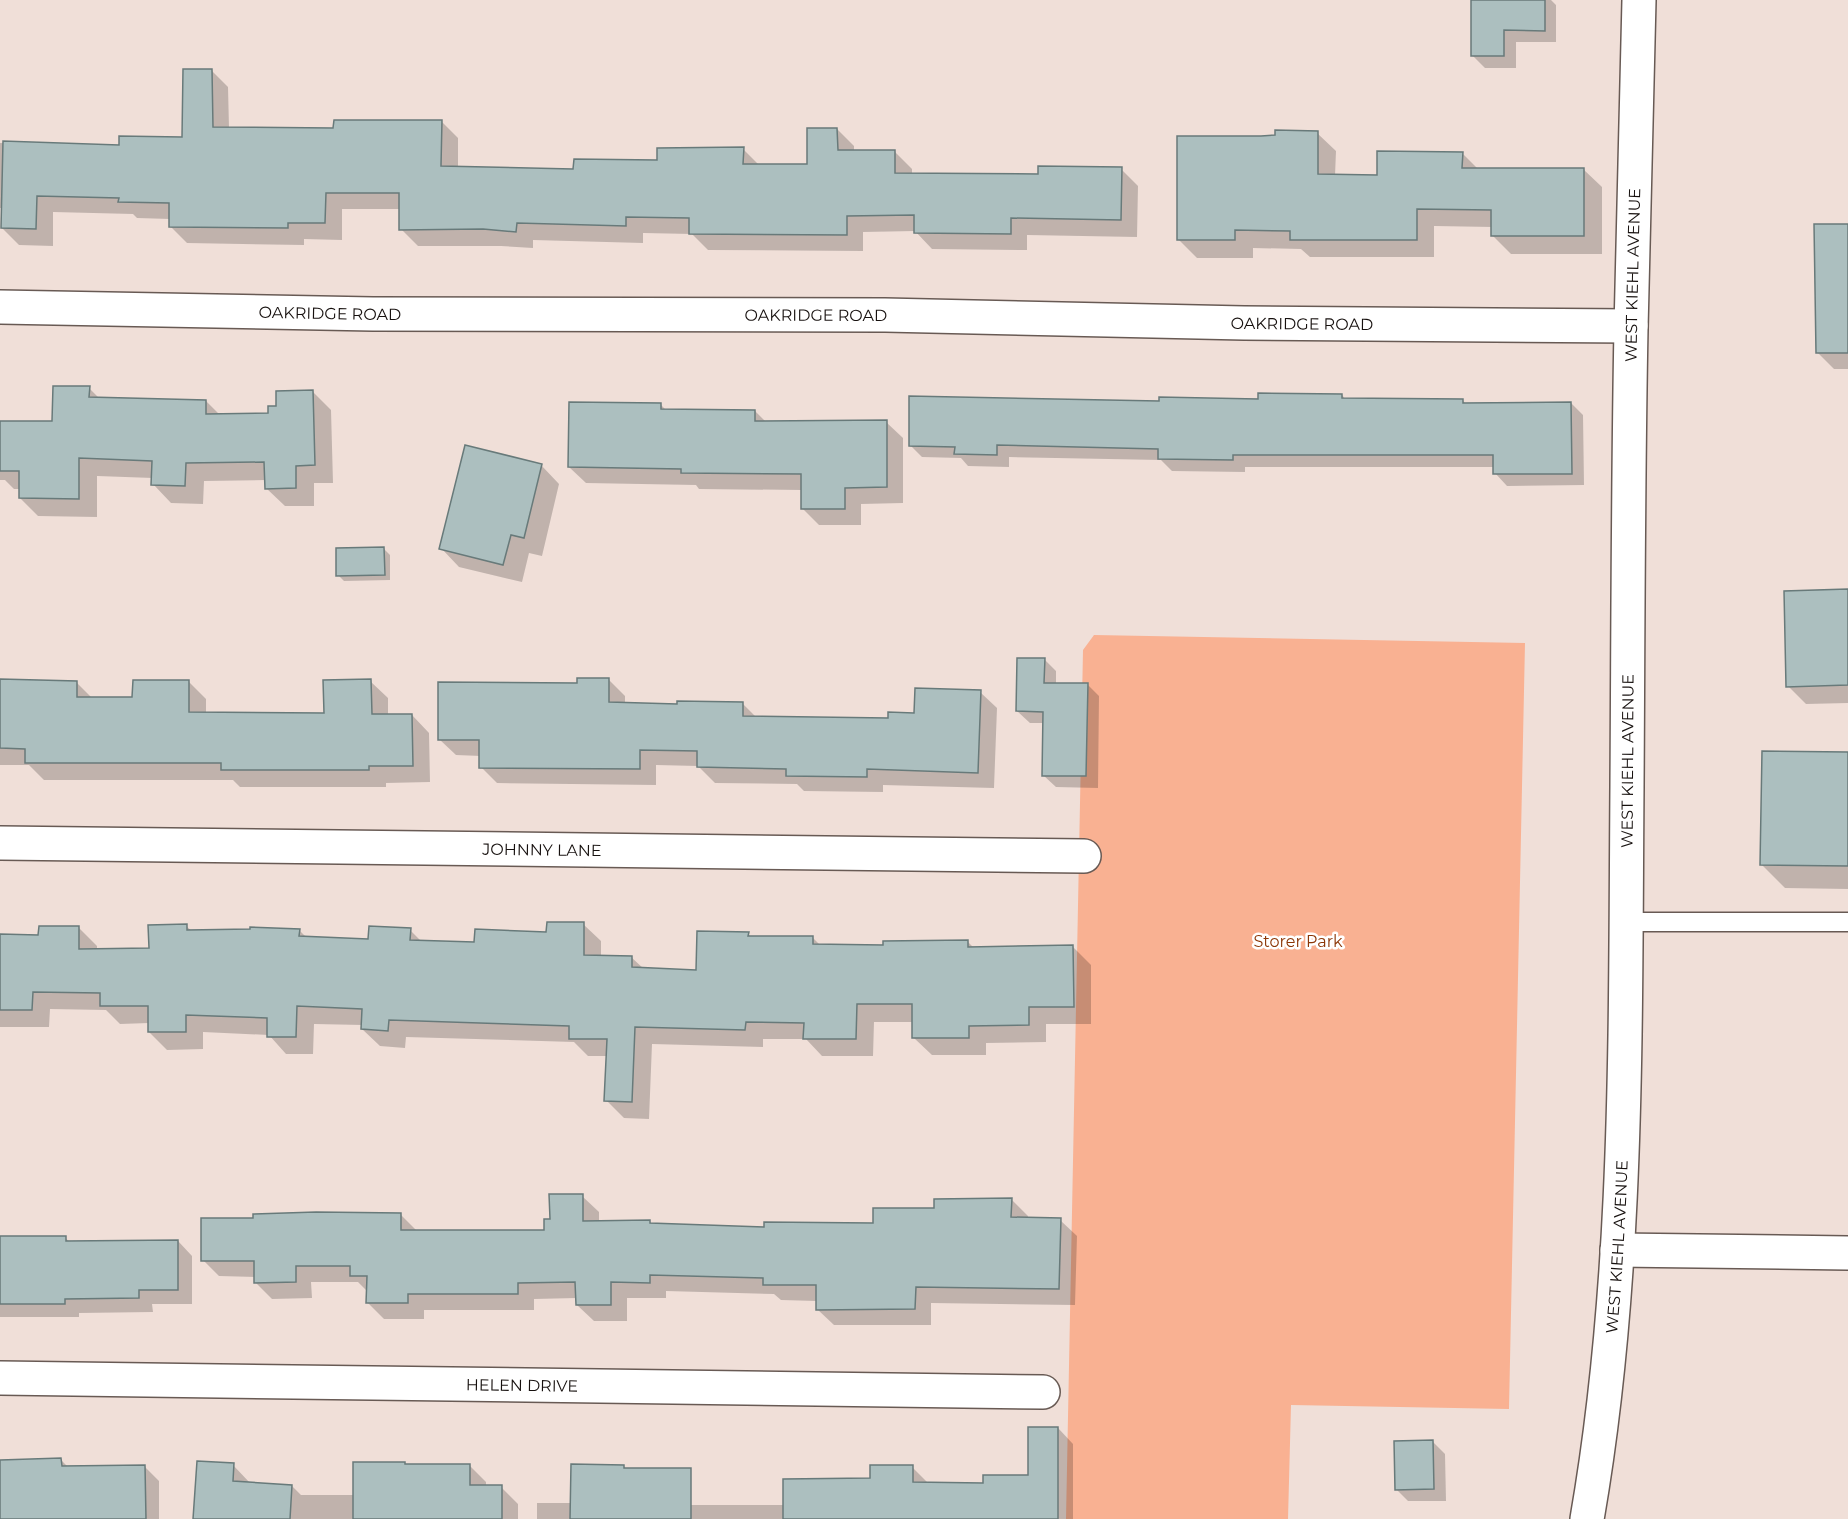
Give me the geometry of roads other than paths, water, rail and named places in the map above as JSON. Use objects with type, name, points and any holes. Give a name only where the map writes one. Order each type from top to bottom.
[{"type":"street","name":"WEST KIEHL AVENUE","points":[[1587,1519],[1609,1358],[1617,1250],[1625,1078],[1631,326],[1639,0]]},
{"type":"street","name":"OAKRIDGE ROAD","points":[[0,307],[373,314],[885,315],[1244,323],[1631,326]]},
{"type":"street","name":"JOHNNY LANE","points":[[0,843],[1084,856]]},
{"type":"street","points":[[1617,1250],[1848,1253]]},
{"type":"street","name":"HELEN DRIVE","points":[[0,1378],[1043,1392]]},
{"type":"lane","points":[[1626,922],[1848,922]]},
{"type":"park label","name":"Storer Park","points":[[1298,941]]}]
